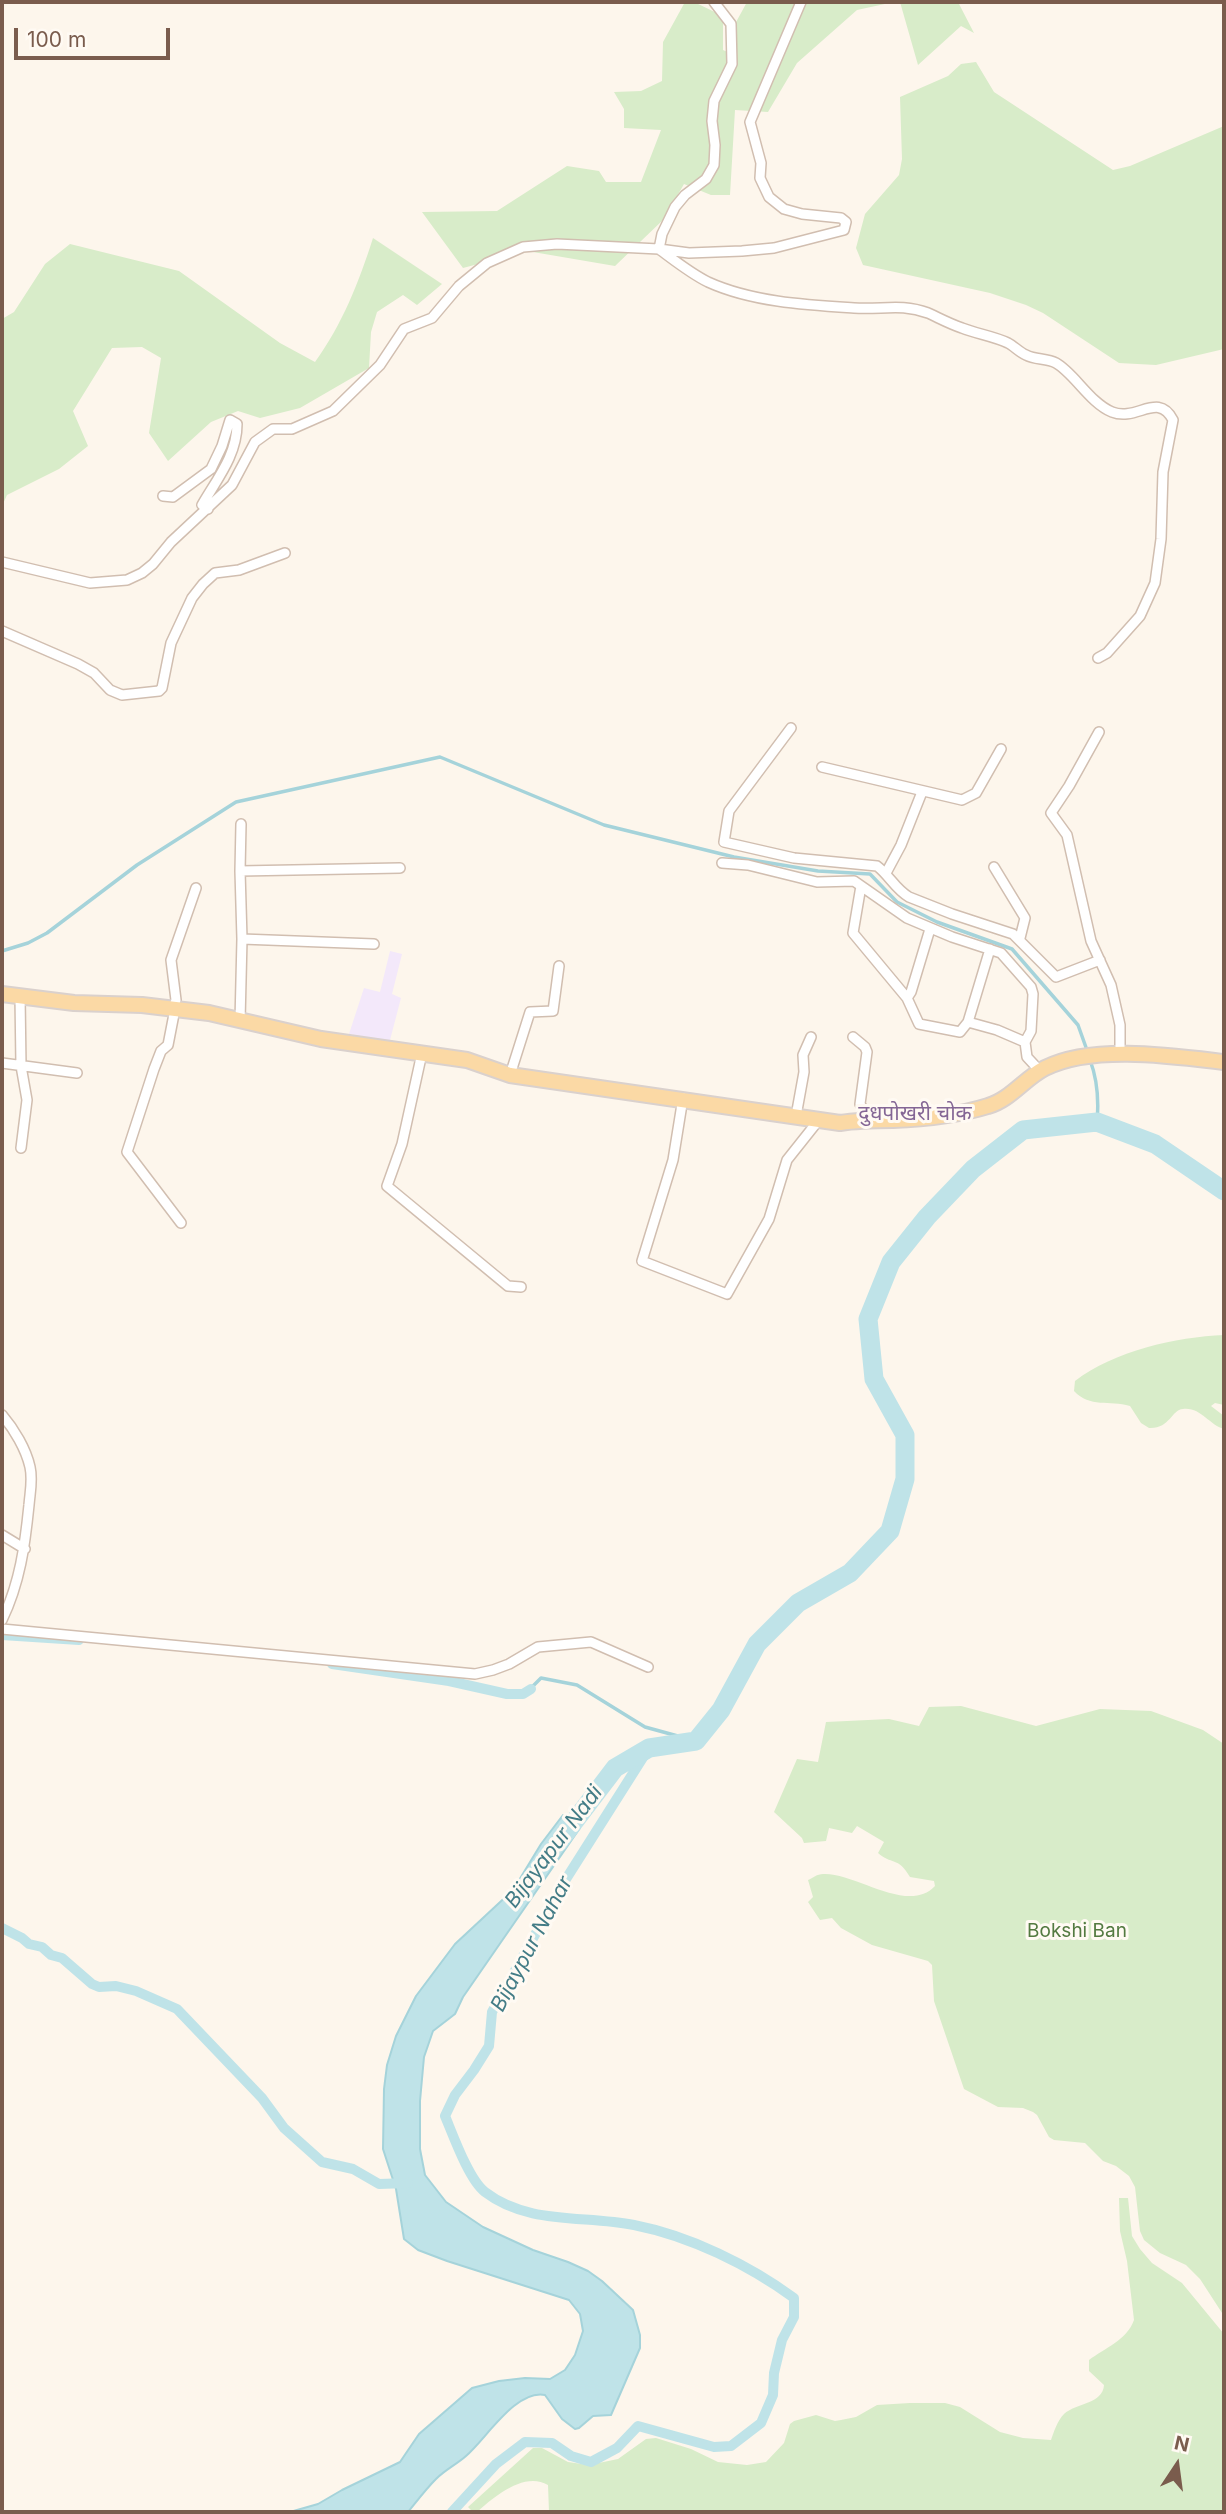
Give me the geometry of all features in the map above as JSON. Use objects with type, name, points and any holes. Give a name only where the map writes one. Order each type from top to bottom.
[{"type":"main road","points":[[2,994],[74,1003],[209,1013],[321,1038],[467,1060],[510,1074],[840,1123],[868,1118],[894,1120],[989,1106],[1040,1071],[1068,1060],[1120,1053],[1224,1062]]},
{"type":"street","points":[[659,249],[662,234],[675,207],[685,195],[706,179],[714,165],[714,101],[732,65],[731,24],[714,2]]},
{"type":"street","points":[[2,562],[90,583],[127,580],[142,573],[232,485],[255,442],[273,429],[292,429],[333,411],[380,365],[404,329],[432,318],[459,286],[487,263],[523,247],[546,245],[659,249],[689,253],[774,248],[844,230],[846,222],[841,218],[802,214],[784,209],[769,197],[760,178],[761,163],[750,122],[801,2]]},
{"type":"street","points":[[659,249],[708,282],[743,295],[866,309],[904,306],[927,313],[1009,344],[1035,359],[1060,365],[1086,392],[1110,411],[1128,415],[1154,406],[1163,408],[1173,421],[1163,472],[1157,579],[1140,616],[1107,653],[1098,658]]},
{"type":"street","points":[[163,496],[173,497],[211,469],[230,420],[237,424],[237,434],[230,460],[202,505],[208,509]]},
{"type":"street","points":[[2,631],[78,664],[94,673],[110,690],[122,695],[159,691],[175,633],[192,598],[203,584],[215,573],[239,570],[285,553]]},
{"type":"street","points":[[791,728],[729,811],[724,842],[794,858],[877,866],[909,897],[1020,938],[1056,977],[1100,961]]},
{"type":"street","points":[[1099,732],[1051,813],[1067,835],[1091,942],[1111,985],[1120,1025],[1120,1053]]},
{"type":"street","points":[[822,766],[922,792],[966,800],[976,793],[1001,750]]},
{"type":"street","points":[[886,873],[901,845],[922,792]]},
{"type":"street","points":[[240,1021],[241,824]]},
{"type":"street","points":[[722,863],[748,865],[817,882],[854,881],[907,918],[930,929],[1001,953],[1031,987],[1034,1011],[1031,1031],[1025,1042],[1027,1057],[1040,1071]]},
{"type":"street","points":[[994,867],[1026,918],[1020,938]]},
{"type":"street","points":[[240,871],[400,868]]},
{"type":"street","points":[[861,886],[853,933],[907,998],[919,1024],[960,1032],[968,1022],[990,949]]},
{"type":"street","points":[[181,1223],[127,1152],[153,1069],[161,1051],[168,1045],[176,1000],[171,960],[196,888]]},
{"type":"street","points":[[907,998],[930,929]]},
{"type":"street","points":[[242,939],[374,944]]},
{"type":"street","points":[[510,1074],[530,1012],[553,1011],[559,966]]},
{"type":"street","points":[[20,996],[20,1066],[27,1100],[21,1148]]},
{"type":"street","points":[[968,1022],[1025,1042]]},
{"type":"street","points":[[796,1116],[804,1072],[803,1055],[811,1037]]},
{"type":"street","points":[[853,1037],[866,1047],[867,1052],[860,1104],[868,1118]]},
{"type":"street","points":[[422,1053],[402,1144],[387,1186],[508,1286],[521,1287]]},
{"type":"street","points":[[2,1063],[77,1073]]},
{"type":"street","points":[[683,1098],[673,1160],[642,1261],[727,1294],[769,1219],[787,1160],[818,1121]]},
{"type":"street","points":[[2,1415],[30,1465],[32,1481],[25,1549],[5,1603],[2,1620]]},
{"type":"street","points":[[2,1535],[25,1549]]},
{"type":"street","points":[[2,1629],[475,1674],[501,1667],[538,1647],[591,1642],[648,1667]]},
{"type":"shaded area","points":[[390,951],[402,954],[392,994],[401,998],[389,1044],[349,1034],[364,988],[380,992]]},
{"type":"green space","points":[[685,2],[694,2],[723,16],[723,50],[732,54],[735,24],[747,2],[894,2],[857,10],[797,63],[768,112],[735,110],[730,195],[711,195],[684,184],[664,219],[615,266],[527,251],[463,268],[422,212],[497,211],[567,166],[599,171],[606,182],[641,182],[661,130],[624,128],[624,109],[614,92],[641,91],[662,81],[663,42]]},
{"type":"green space","points":[[900,2],[958,2],[974,33],[961,26],[918,65]]},
{"type":"green space","points":[[976,62],[994,92],[1113,170],[1130,166],[1224,126],[1224,349],[1156,365],[1119,363],[1043,313],[1026,305],[990,293],[863,265],[856,248],[865,214],[899,175],[902,159],[900,97],[948,76],[961,64]]},
{"type":"green space","points":[[373,238],[442,284],[417,305],[403,295],[377,312],[371,332],[369,368],[300,408],[260,418],[238,411],[211,422],[168,461],[149,433],[161,358],[142,347],[112,348],[73,411],[88,446],[59,469],[7,495],[2,506],[2,319],[14,312],[45,264],[70,244],[179,271],[280,343],[315,362],[349,303]]},
{"type":"green space","points":[[1224,1335],[1224,1405],[1215,1403],[1211,1406],[1224,1416],[1224,1429],[1189,1409],[1179,1410],[1161,1426],[1149,1428],[1141,1423],[1130,1406],[1093,1402],[1074,1391],[1075,1381],[1108,1361],[1166,1343]]},
{"type":"green space","name":"Bokshi Ban","points":[[961,1706],[1036,1726],[1100,1709],[1151,1711],[1203,1730],[1224,1744],[1224,2316],[1200,2279],[1186,2265],[1160,2253],[1144,2240],[1140,2231],[1135,2187],[1129,2176],[1116,2166],[1103,2161],[1085,2143],[1054,2140],[1049,2137],[1033,2112],[1023,2108],[998,2107],[964,2089],[934,2001],[932,1965],[928,1961],[872,1945],[841,1928],[832,1918],[820,1920],[808,1902],[813,1897],[808,1880],[821,1874],[836,1875],[881,1890],[911,1896],[924,1894],[935,1886],[934,1881],[910,1877],[898,1863],[883,1857],[878,1853],[884,1842],[857,1826],[852,1833],[829,1828],[826,1841],[804,1843],[774,1812],[797,1759],[818,1762],[826,1722],[889,1719],[919,1726],[929,1707]]},
{"type":"green space","points":[[1119,2198],[1128,2198],[1132,2236],[1140,2249],[1152,2263],[1182,2283],[1224,2334],[1224,2512],[549,2512],[548,2485],[529,2481],[510,2488],[477,2512],[468,2507],[533,2448],[542,2448],[568,2462],[589,2465],[618,2459],[646,2439],[656,2438],[691,2449],[718,2462],[747,2465],[766,2462],[784,2443],[790,2424],[794,2421],[816,2415],[835,2421],[841,2420],[856,2417],[877,2405],[945,2403],[960,2407],[1000,2432],[1023,2438],[1051,2440],[1064,2414],[1099,2396],[1104,2385],[1089,2371],[1089,2360],[1121,2338],[1134,2320],[1127,2261],[1120,2231]]},
{"type":"water","points":[[563,1815],[580,1828],[463,1997],[455,2014],[433,2031],[424,2057],[420,2149],[425,2175],[446,2202],[483,2227],[588,2271],[602,2281],[633,2310],[640,2335],[640,2348],[611,2415],[593,2416],[575,2429],[562,2419],[545,2395],[534,2395],[523,2400],[502,2417],[466,2456],[436,2479],[408,2512],[290,2512],[318,2504],[400,2462],[419,2434],[472,2388],[525,2378],[550,2379],[565,2370],[575,2355],[583,2331],[580,2314],[569,2300],[447,2261],[418,2250],[404,2239],[396,2189],[383,2149],[387,2065],[396,2036],[416,1996],[455,1944],[513,1890],[541,1844]]},
{"type":"waterway","points":[[2,951],[28,943],[47,933],[137,865],[236,802],[440,757],[604,825],[734,857],[818,871],[870,874],[897,902],[937,922],[1012,949],[1078,1025],[1088,1053]]},
{"type":"waterway","points":[[1090,1060],[1097,1091],[1097,1122]]},
{"type":"waterway","name":"Bijayapur Nadi","points":[[558,1843],[615,1768],[649,1748],[696,1741],[721,1710],[757,1644],[798,1603],[850,1573],[890,1531],[905,1479],[905,1435],[874,1379],[868,1319],[891,1262],[927,1217],[973,1169],[1023,1130],[1097,1122],[1155,1144],[1224,1191]]},
{"type":"waterway","points":[[2,1635],[79,1640]]},
{"type":"waterway","points":[[332,1664],[449,1681],[507,1694],[523,1694],[531,1689]]},
{"type":"waterway","points":[[531,1688],[541,1678],[577,1685],[645,1727],[696,1741]]},
{"type":"waterway","name":"Bijaypur Nahar","points":[[452,2512],[496,2464],[525,2442],[552,2443],[571,2456],[591,2462],[617,2448],[638,2426],[714,2447],[731,2446],[761,2423],[773,2395],[774,2373],[782,2340],[794,2317],[794,2298],[758,2274],[697,2244],[634,2225],[538,2214],[519,2210],[502,2202],[485,2192],[473,2178],[445,2116],[455,2095],[489,2046],[492,2012],[566,1879],[649,1748]]},
{"type":"waterway","points":[[2,1928],[29,1944],[42,1947],[51,1955],[62,1958],[92,1984],[136,1991],[177,2009],[262,2098],[284,2128],[322,2162],[353,2169],[379,2184],[408,2183]]},
{"type":"district","name":"दुधपोखरी चोक","points":[[915,1114]]}]
